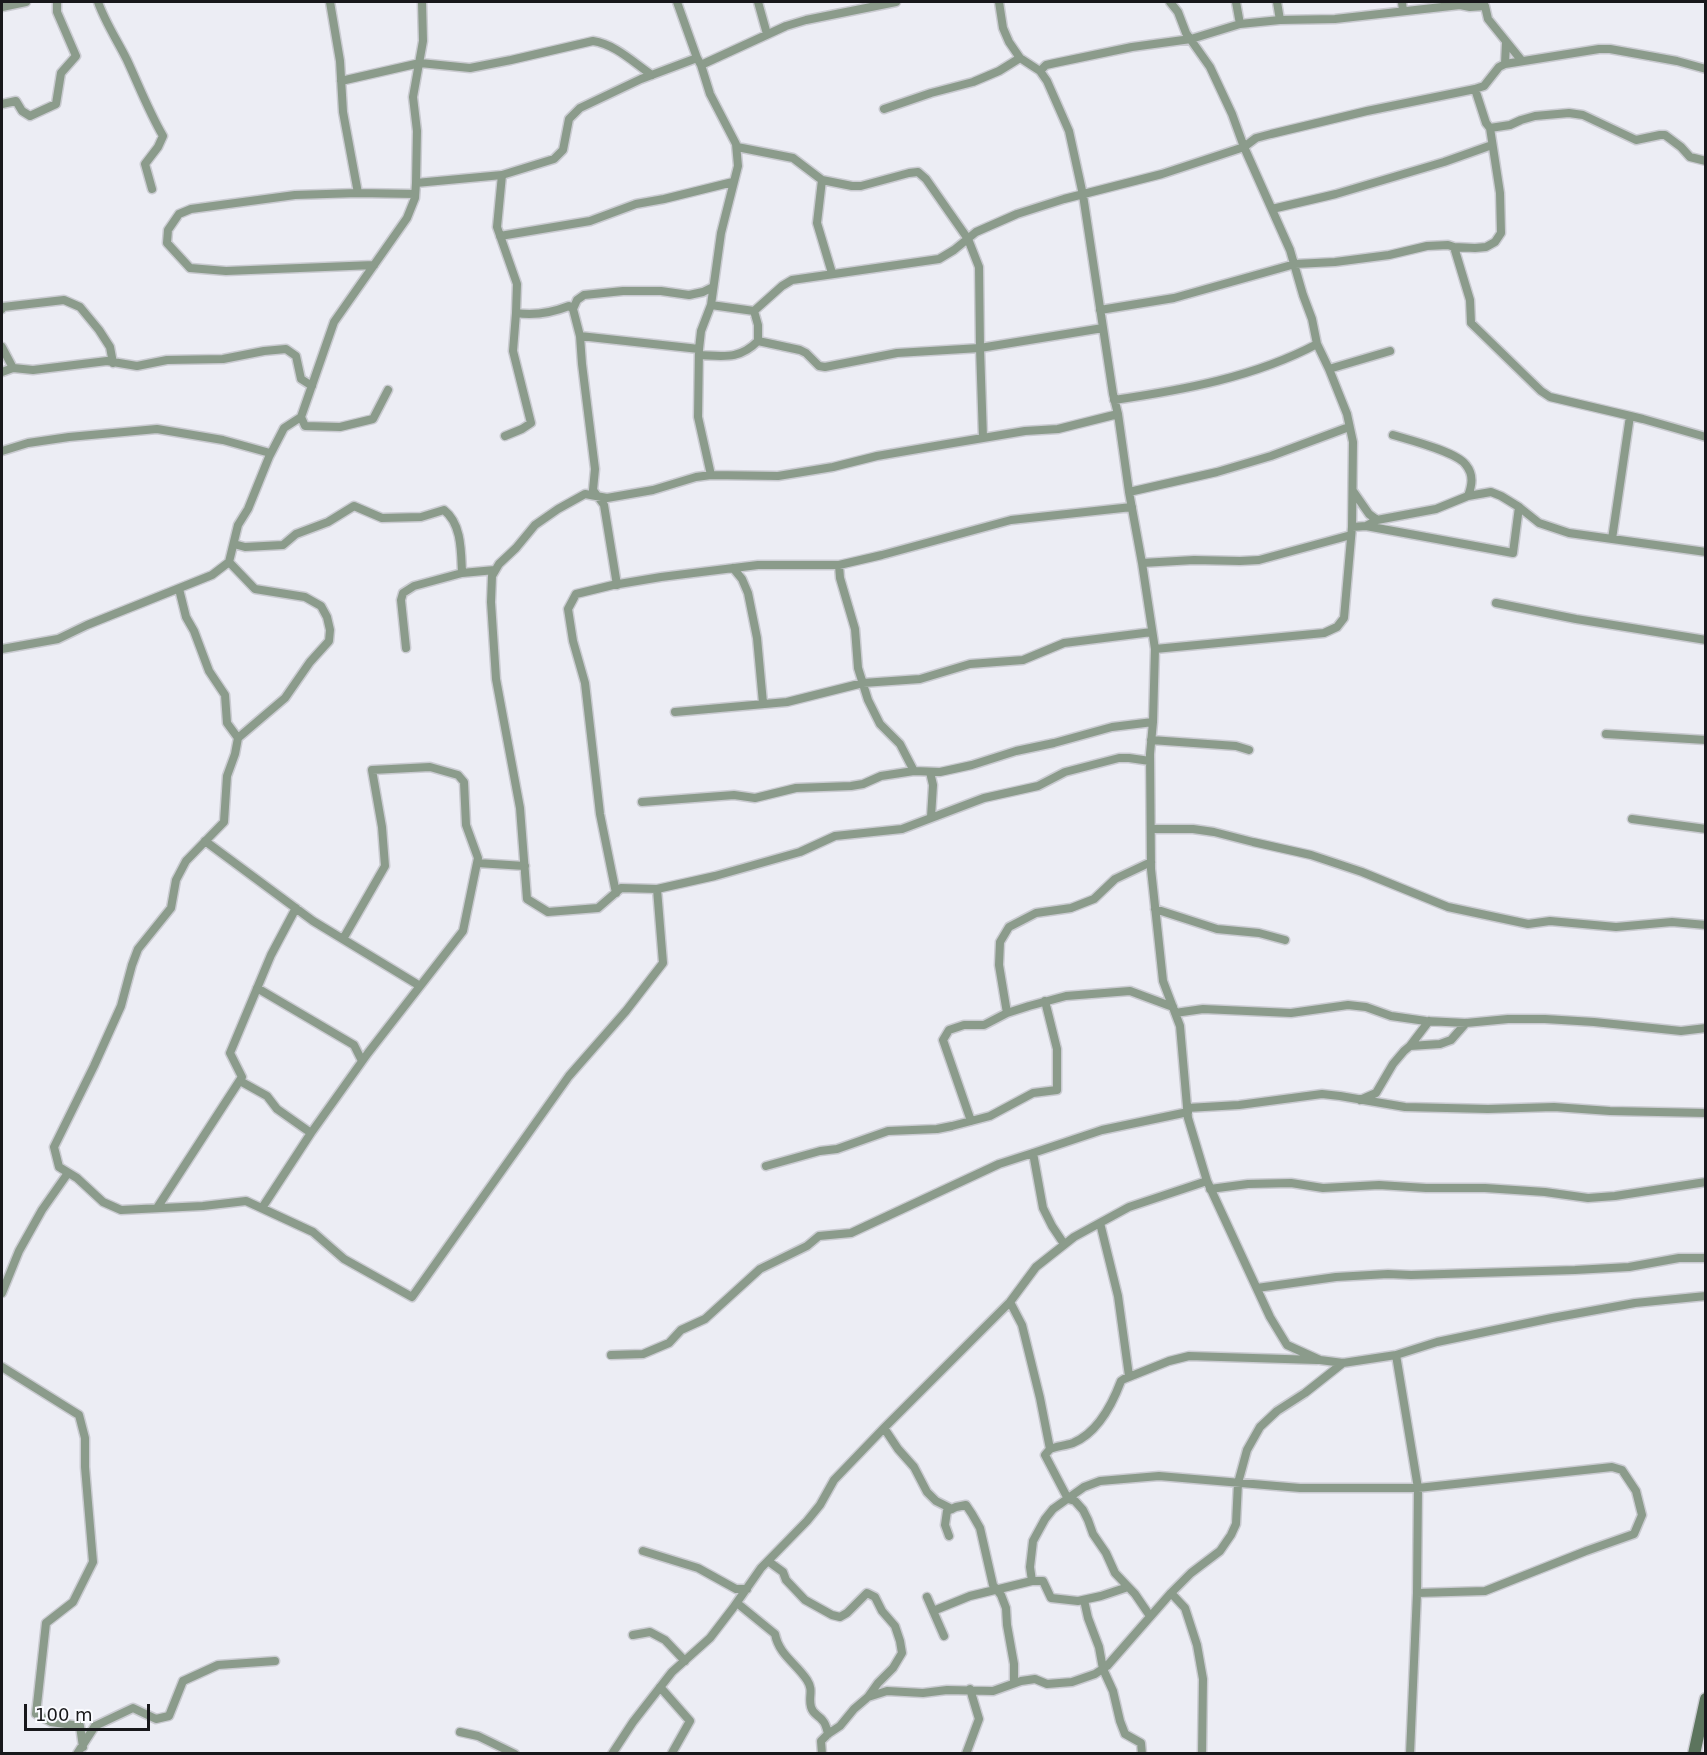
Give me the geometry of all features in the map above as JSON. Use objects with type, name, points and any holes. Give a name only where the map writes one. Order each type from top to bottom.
[{"type":"street","points":[[2,7],[26,2]]},
{"type":"street","points":[[2,104],[16,101],[22,111],[30,116],[56,104],[61,73],[76,56],[57,12],[57,2]]},
{"type":"street","points":[[98,2],[148,111],[163,136],[145,164],[152,189]]},
{"type":"street","points":[[330,2],[340,61],[343,112],[358,193]]},
{"type":"street","points":[[2,649],[58,639],[212,575],[229,562],[238,525],[248,509],[270,453],[284,428],[301,417],[334,322],[407,218],[416,183],[417,131],[413,97],[423,41],[422,2]]},
{"type":"street","points":[[677,2],[710,94],[736,144],[738,166],[721,233],[711,305],[701,331],[699,352],[698,417],[711,475]]},
{"type":"street","points":[[758,2],[767,34]]},
{"type":"street","points":[[416,183],[502,175],[554,159],[563,150],[569,119],[580,108],[652,75],[699,62],[786,26],[896,2]]},
{"type":"street","points":[[999,2],[1003,28],[1009,42],[1020,58],[1040,71],[1047,81],[1069,131],[1083,195],[1155,649],[1150,761],[1151,862],[1163,981],[1180,1026],[1187,1110],[1209,1185],[1270,1317],[1287,1345],[1320,1360]]},
{"type":"street","points":[[1155,649],[1324,633],[1337,627],[1344,618],[1352,531],[1353,490],[1353,442],[1347,414],[1317,344],[1312,319],[1295,264],[1210,66],[1186,33],[1178,12],[1170,2]]},
{"type":"street","points":[[1236,2],[1239,24]]},
{"type":"street","points":[[1277,2],[1280,20]]},
{"type":"street","points":[[1040,71],[1047,65],[1055,63],[1132,47],[1191,39],[1239,24],[1280,20],[1335,19],[1402,6],[1460,3],[1470,7],[1485,6],[1488,19],[1522,61]]},
{"type":"street","points":[[340,81],[420,63],[470,68],[593,41],[610,46],[652,75]]},
{"type":"street","points":[[1505,64],[1506,43]]},
{"type":"street","points":[[754,311],[786,282],[832,273],[939,259],[976,232],[1017,214],[1162,174],[1244,147],[1256,138],[1367,111],[1475,89],[1484,86],[1499,67],[1505,64],[1610,49],[1677,61],[1706,69]]},
{"type":"street","points":[[884,109],[973,82],[999,71],[1020,58]]},
{"type":"street","points":[[1100,310],[1174,298],[1295,264],[1335,262],[1389,255],[1427,246],[1486,247],[1495,242],[1500,233],[1500,193],[1490,128],[1486,123],[1475,89]]},
{"type":"street","points":[[1490,128],[1510,125],[1535,116],[1582,114],[1636,140],[1665,135],[1681,147],[1689,157],[1706,161]]},
{"type":"street","points":[[1272,209],[1336,194],[1477,152],[1492,145]]},
{"type":"street","points":[[736,147],[793,158],[822,180],[852,186],[861,186],[918,172],[926,179],[968,239],[979,267],[983,438]]},
{"type":"street","points":[[502,175],[497,227],[517,284],[513,351],[531,423],[506,436]]},
{"type":"street","points":[[822,180],[818,223],[832,273]]},
{"type":"street","points":[[500,236],[590,221],[636,204],[733,182]]},
{"type":"street","points":[[374,265],[226,271],[190,268],[167,243],[168,230],[179,213],[191,209],[295,195],[415,194]]},
{"type":"street","points":[[1454,247],[1470,300],[1471,323],[1550,398],[1630,416],[1706,437]]},
{"type":"street","points":[[617,585],[604,505],[593,490],[595,469],[580,336],[573,309],[577,300],[584,295],[623,291],[661,291],[689,295],[713,287]]},
{"type":"street","points":[[2,308],[64,300],[80,307],[110,347],[113,363]]},
{"type":"street","points":[[711,305],[754,311]]},
{"type":"street","points":[[516,313],[532,315],[554,312],[569,306],[573,309]]},
{"type":"street","points":[[580,336],[738,355],[750,349],[758,341],[758,325],[754,311]]},
{"type":"street","points":[[758,341],[800,350],[819,366],[825,367],[897,353],[980,348],[1103,328]]},
{"type":"street","points":[[1114,400],[1168,392],[1207,383],[1270,365],[1317,344]]},
{"type":"street","points":[[2,347],[13,368]]},
{"type":"street","points":[[2,372],[13,368],[33,370],[107,361],[137,366],[167,360],[223,359],[286,349],[296,356],[301,378],[312,386]]},
{"type":"street","points":[[1329,369],[1390,351]]},
{"type":"street","points":[[301,417],[305,426],[340,427],[373,419],[388,390]]},
{"type":"street","points":[[1118,414],[1058,429],[1025,431],[983,438],[778,476],[711,475],[696,477],[653,490],[607,498],[585,494],[535,525],[492,576],[491,602],[496,679],[520,808],[527,899],[548,912],[598,908],[621,888],[657,889],[715,876],[800,852],[835,836],[902,829],[984,798],[1038,786],[1065,772],[1119,758],[1150,761]]},
{"type":"street","points":[[1612,539],[1630,416]]},
{"type":"street","points":[[1129,492],[1217,472],[1281,453],[1349,427]]},
{"type":"street","points":[[2,451],[28,443],[69,437],[157,429],[223,440],[270,453]]},
{"type":"street","points":[[1393,435],[1456,456],[1466,465],[1472,477],[1468,496]]},
{"type":"street","points":[[1353,490],[1369,514],[1377,520]]},
{"type":"street","points":[[1142,563],[1259,560],[1352,531],[1377,520],[1436,509],[1468,496],[1491,492],[1502,496],[1539,523],[1569,533],[1706,552]]},
{"type":"street","points":[[234,544],[245,547],[283,544],[296,534],[328,522],[354,506],[382,518],[421,517],[444,510],[451,515],[460,538],[462,573]]},
{"type":"street","points":[[616,893],[600,814],[585,683],[573,641],[568,609],[576,594],[617,585],[758,565],[839,565],[1011,520],[1132,507]]},
{"type":"street","points":[[1366,526],[1513,553],[1519,507]]},
{"type":"street","points":[[229,562],[255,589],[305,597],[321,606],[330,630],[329,641],[310,662],[285,698],[237,738]]},
{"type":"street","points":[[839,565],[840,578],[855,629],[858,668],[868,700],[880,724],[900,744],[914,771]]},
{"type":"street","points":[[733,568],[742,579],[748,593],[757,638],[763,703]]},
{"type":"street","points":[[406,648],[401,600],[403,593],[414,586],[462,573],[495,570]]},
{"type":"street","points":[[179,589],[186,617],[194,631],[209,671],[225,695],[227,723],[237,738],[235,753],[227,776],[224,822],[186,861],[176,880],[171,908],[138,949],[121,1006],[54,1147],[58,1167],[77,1179],[103,1202],[121,1210],[203,1206],[246,1201],[313,1232],[344,1259],[412,1297],[569,1076],[626,1011],[663,963],[657,889]]},
{"type":"street","points":[[1496,603],[1576,619],[1706,640]]},
{"type":"street","points":[[675,712],[787,702],[863,683],[920,679],[970,664],[1023,660],[1064,643],[1152,632]]},
{"type":"street","points":[[642,802],[734,795],[755,798],[796,788],[851,786],[863,784],[881,776],[914,771],[940,772],[972,765],[1016,750],[1054,743],[1112,727],[1153,722]]},
{"type":"street","points":[[1606,734],[1706,740]]},
{"type":"street","points":[[1151,740],[1236,746],[1249,750]]},
{"type":"street","points":[[262,1208],[362,1061],[463,931],[478,858],[466,825],[464,782],[458,775],[430,767],[372,770],[382,827],[385,866],[343,939]]},
{"type":"street","points":[[930,772],[933,785],[931,817]]},
{"type":"street","points":[[1632,819],[1706,829]]},
{"type":"street","points":[[1151,829],[1193,829],[1214,832],[1311,855],[1362,872],[1448,908],[1528,924],[1550,921],[1616,927],[1672,922],[1706,925]]},
{"type":"street","points":[[205,842],[296,908],[420,986]]},
{"type":"street","points":[[477,862],[525,866]]},
{"type":"street","points":[[1007,1013],[999,953],[1000,942],[1009,927],[1036,913],[1071,908],[1094,899],[1115,879],[1151,862]]},
{"type":"street","points":[[157,1208],[242,1077],[230,1053],[271,954],[296,908]]},
{"type":"street","points":[[1155,909],[1217,929],[1259,933],[1285,940]]},
{"type":"street","points":[[257,988],[354,1045],[362,1061]]},
{"type":"street","points":[[971,1121],[944,1040],[949,1030],[964,1025],[984,1025],[1007,1013],[1066,996],[1130,991],[1174,1010],[1291,1013],[1348,1005],[1366,1007],[1391,1016],[1429,1021],[1466,1023],[1518,1019],[1593,1022],[1681,1031],[1706,1028]]},
{"type":"street","points":[[766,1167],[837,1149],[888,1131],[937,1129],[990,1116],[1033,1094],[1057,1090],[1057,1048],[1045,1001]]},
{"type":"street","points":[[1360,1100],[1376,1093],[1393,1064],[1429,1021]]},
{"type":"street","points":[[1410,1046],[1440,1044],[1450,1040],[1466,1023]]},
{"type":"street","points":[[240,1081],[267,1096],[277,1109],[311,1133]]},
{"type":"street","points":[[611,1355],[644,1354],[669,1344],[681,1330],[705,1319],[760,1269],[807,1246],[819,1236],[851,1233],[999,1164],[1102,1130],[1187,1110],[1322,1094],[1406,1107],[1488,1109],[1554,1107],[1706,1113]]},
{"type":"street","points":[[1033,1153],[1043,1208],[1064,1244]]},
{"type":"street","points":[[2,1293],[19,1251],[36,1220],[68,1173]]},
{"type":"street","points":[[612,1754],[633,1722],[672,1672],[710,1638],[762,1568],[820,1505],[834,1480],[1010,1302],[1036,1267],[1074,1237],[1100,1223],[1139,1203],[1209,1185],[1291,1183],[1323,1188],[1379,1185],[1485,1188],[1545,1192],[1588,1198],[1706,1182]]},
{"type":"street","points":[[1100,1223],[1118,1296],[1129,1376]]},
{"type":"street","points":[[1257,1288],[1336,1276],[1575,1270],[1629,1267],[1679,1258],[1706,1258]]},
{"type":"street","points":[[1150,1616],[1135,1594],[1115,1573],[1106,1553],[1093,1534],[1089,1520],[1076,1501],[1068,1499],[1045,1455],[1050,1449],[1076,1442],[1094,1428],[1108,1411],[1121,1381],[1129,1376],[1189,1356],[1320,1360],[1343,1363],[1396,1355],[1437,1342],[1552,1318],[1635,1304],[1706,1296]]},
{"type":"street","points":[[1010,1302],[1022,1325],[1050,1449]]},
{"type":"street","points":[[1286,1359],[1287,1345]]},
{"type":"street","points":[[1396,1355],[1418,1488],[1417,1593],[1410,1754]]},
{"type":"street","points":[[868,1697],[887,1691],[923,1693],[970,1689],[993,1691],[1035,1678],[1047,1684],[1072,1682],[1103,1669],[1191,1573],[1220,1551],[1232,1535],[1236,1524],[1238,1483],[1247,1450],[1260,1427],[1276,1412],[1343,1363]]},
{"type":"street","points":[[2,1367],[79,1415],[85,1438],[85,1467],[93,1562],[73,1602],[46,1623],[36,1714],[51,1722],[80,1726],[80,1750]]},
{"type":"street","points":[[884,1428],[914,1467],[927,1492],[936,1501],[952,1509]]},
{"type":"street","points":[[1032,1581],[1030,1567],[1033,1540],[1045,1519],[1053,1509],[1084,1487],[1100,1481],[1159,1476],[1300,1488],[1418,1488],[1612,1467],[1622,1470],[1633,1485],[1639,1498],[1642,1515],[1634,1534],[1485,1591],[1417,1593]]},
{"type":"street","points":[[949,1536],[945,1525],[947,1511],[966,1505],[980,1528],[993,1585],[1006,1608],[1014,1664],[1014,1683]]},
{"type":"street","points":[[643,1551],[698,1568],[735,1589],[747,1589]]},
{"type":"street","points":[[768,1561],[783,1572],[786,1580],[805,1600],[832,1615],[840,1617],[847,1613],[867,1593],[875,1597],[882,1611],[895,1626],[900,1641],[902,1653],[893,1668],[840,1726],[821,1741],[822,1754]]},
{"type":"street","points":[[933,1611],[970,1596],[1032,1581],[1043,1581],[1051,1598],[1078,1601],[1128,1587]]},
{"type":"street","points":[[1172,1593],[1185,1608],[1197,1645],[1203,1679],[1202,1754]]},
{"type":"street","points":[[927,1597],[944,1636]]},
{"type":"street","points":[[1084,1600],[1099,1647],[1103,1669],[1113,1691],[1120,1721],[1125,1734],[1140,1743],[1142,1754]]},
{"type":"street","points":[[737,1603],[776,1634],[778,1646],[807,1679],[812,1689],[811,1707],[815,1715],[822,1720],[828,1734]]},
{"type":"street","points":[[633,1635],[650,1632],[665,1640],[685,1661]]},
{"type":"street","points":[[80,1750],[95,1726],[133,1708],[156,1719],[169,1716],[183,1681],[218,1665],[275,1661]]},
{"type":"street","points":[[660,1687],[690,1721],[673,1753],[663,1754]]},
{"type":"street","points":[[966,1754],[979,1719],[970,1689]]},
{"type":"street","points":[[1694,1754],[1706,1699]]},
{"type":"street","points":[[460,1732],[478,1736],[515,1754]]}]
